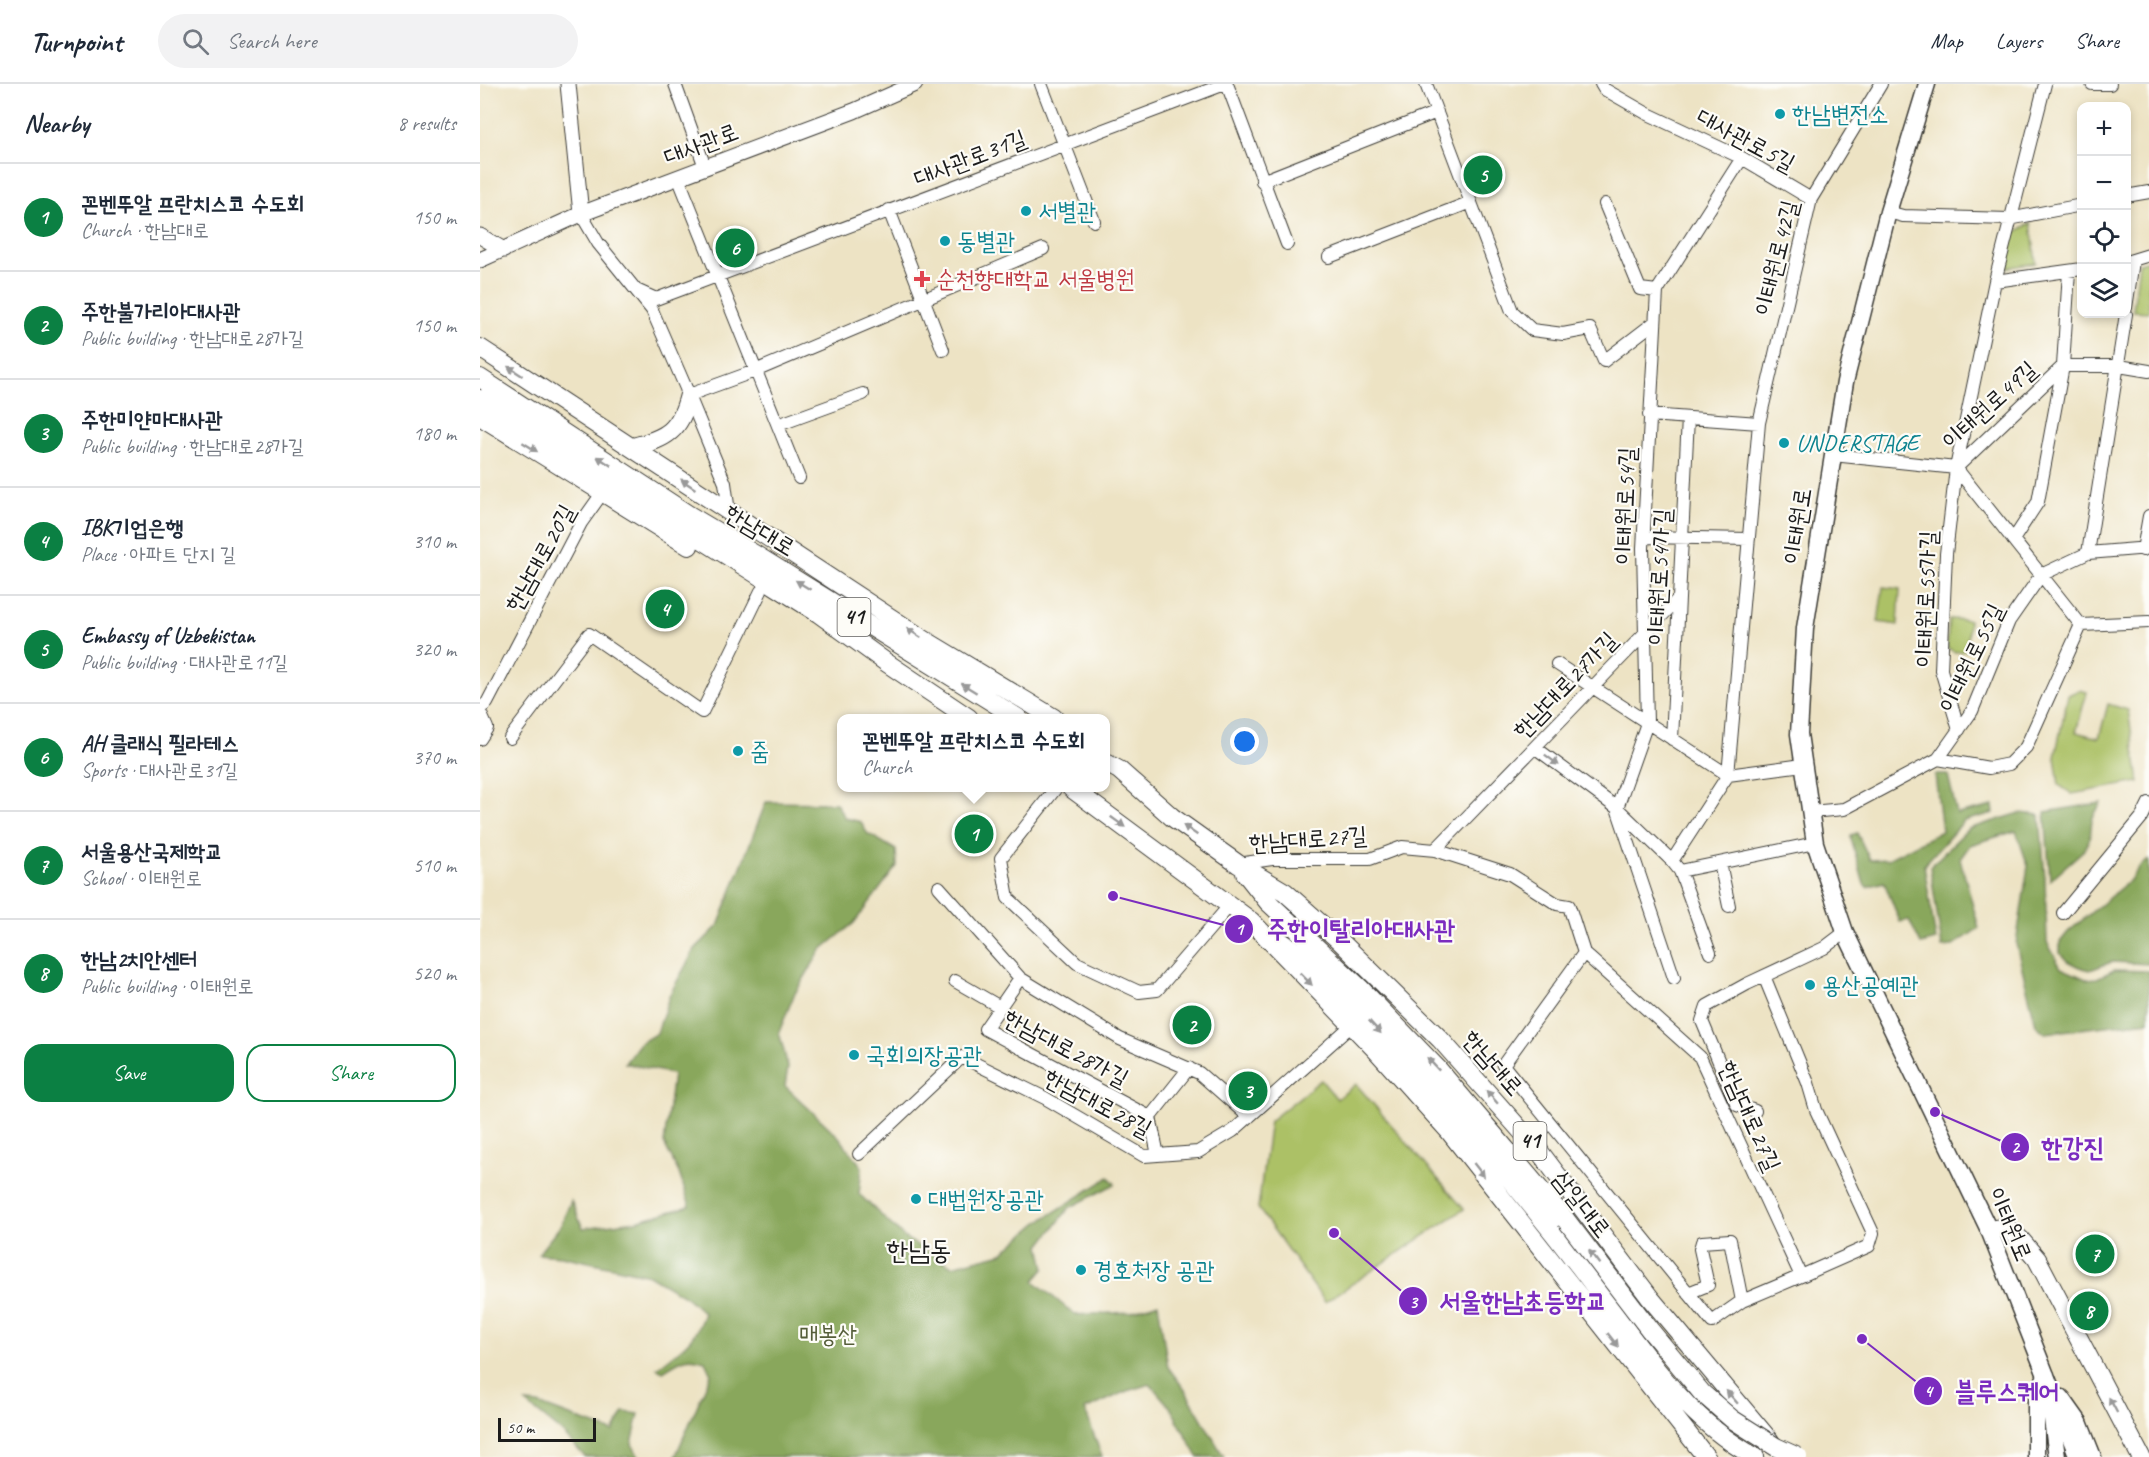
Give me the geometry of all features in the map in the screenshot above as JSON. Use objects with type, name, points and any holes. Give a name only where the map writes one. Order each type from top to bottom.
[{"type":"main road","name":"이태원로","points":[[1927,84],[1888,212],[1845,382],[1805,628],[1799,734],[1815,843],[1845,932],[1989,1230],[2078,1457]]},
{"type":"main road","points":[[480,377],[486,352],[923,639],[1047,714]]},
{"type":"main road","name":"한남대로","points":[[480,377],[544,430],[818,613],[963,714]]},
{"type":"main road","points":[[633,447],[664,437],[684,414],[689,395]]},
{"type":"main road","name":"한남대로","points":[[480,399],[544,430],[689,515],[1012,714]]},
{"type":"main road","points":[[482,421],[603,492],[810,622],[887,663]]},
{"type":"main road","name":"한남대로","points":[[1110,764],[1172,818],[1238,864],[1285,891],[1340,941],[1440,1039],[1539,1151],[1651,1299],[1784,1457]]},
{"type":"main road","name":"41","points":[[1076,792],[1251,921],[1352,1025],[1449,1131],[1706,1457]]},
{"type":"main road","name":"삼일대로","points":[[1238,864],[1268,902],[1360,988],[1438,1069],[1559,1226],[1691,1410],[1722,1436],[1755,1457]]},
{"type":"main road","name":"삼일대로","points":[[1251,921],[1301,955],[1352,1002],[1429,1084],[1496,1161],[1559,1226],[1702,1393],[1731,1419],[1776,1447],[1798,1457]]},
{"type":"main road","points":[[1989,1230],[2006,1227],[2037,1259],[2141,1457]]},
{"type":"main road","name":"이태원로","points":[[2046,1375],[2057,1457]]},
{"type":"main road","name":"이태원로","points":[[2046,1375],[2079,1422],[2093,1457]]},
{"type":"main road","points":[[2036,1457],[2036,1400],[2046,1375]]},
{"type":"street","points":[[568,84],[581,214],[598,243],[652,310],[724,483],[729,512]]},
{"type":"street","points":[[675,84],[705,167]]},
{"type":"street","name":"대사관로","points":[[480,260],[581,214],[854,111],[915,84]]},
{"type":"street","points":[[1041,84],[1094,221]]},
{"type":"street","points":[[1226,84],[1287,244]]},
{"type":"street","name":"대사관로31길","points":[[636,290],[656,299],[1226,84]]},
{"type":"street","points":[[1426,84],[1512,311],[1532,330],[1563,334],[1590,329],[1604,361],[1655,322]]},
{"type":"street","name":"대사관로5길","points":[[1601,84],[1604,89],[1646,113],[1742,158],[1811,199]]},
{"type":"street","name":"이태원로42길","points":[[1728,775],[1759,423],[1811,199],[1881,84]]},
{"type":"street","points":[[2009,219],[2045,84]]},
{"type":"street","points":[[2092,84],[2110,84]]},
{"type":"street","points":[[1262,181],[1437,112]]},
{"type":"street","name":"이태원로54길","points":[[1647,723],[1644,537],[1657,291],[1742,158]]},
{"type":"street","points":[[678,177],[799,478]]},
{"type":"street","points":[[2131,195],[2149,192]]},
{"type":"street","points":[[1329,257],[1471,202]]},
{"type":"street","points":[[1605,204],[1640,289],[1657,291]]},
{"type":"street","points":[[1888,212],[1903,216],[2009,219],[2077,206]]},
{"type":"street","name":"대사관로31길","points":[[889,210],[944,350]]},
{"type":"street","name":"이태원로55가길","points":[[1959,730],[1941,670],[1946,554],[1956,468],[2009,219]]},
{"type":"street","points":[[480,236],[504,250]]},
{"type":"street","points":[[689,395],[755,370],[1043,249]]},
{"type":"street","points":[[2131,262],[2149,255]]},
{"type":"street","points":[[1995,281],[2075,270]]},
{"type":"street","name":"이태원로49길","points":[[2013,540],[2038,502],[2063,366],[2075,270]]},
{"type":"street","points":[[2088,554],[2125,318]]},
{"type":"street","name":"이태원로49길","points":[[1833,455],[1956,468],[2063,366],[2119,366],[2149,371]]},
{"type":"street","points":[[778,425],[863,394]]},
{"type":"street","points":[[1649,415],[1759,423]]},
{"type":"street","name":"이태원로54가길","points":[[1672,739],[1688,418]]},
{"type":"street","points":[[1956,468],[2081,625]]},
{"type":"street","name":"한남대로20길","points":[[480,708],[487,703],[575,532],[603,492]]},
{"type":"street","points":[[2146,549],[2149,516]]},
{"type":"street","points":[[1644,537],[1749,539]]},
{"type":"street","name":"이태원로55길","points":[[1810,812],[1844,809],[1938,759],[1972,711],[2009,621],[2041,576],[2088,554],[2146,549]]},
{"type":"street","points":[[510,738],[589,634],[702,712],[760,591]]},
{"type":"street","name":"한남대로27가길","points":[[1435,850],[1679,598]]},
{"type":"street","points":[[2081,625],[2149,622]]},
{"type":"street","points":[[1938,759],[1989,768],[2009,764],[2026,747],[2081,625]]},
{"type":"street","points":[[1557,664],[1728,775],[1803,765]]},
{"type":"street","points":[[480,712],[487,728],[480,739]]},
{"type":"street","points":[[1647,723],[1617,808],[1674,978]]},
{"type":"street","name":"한남대로27가길","points":[[1482,801],[1533,750],[1537,749],[1617,808],[1676,866],[1710,953]]},
{"type":"street","points":[[1676,866],[1728,775]]},
{"type":"street","points":[[1053,792],[1001,858],[1008,898],[1077,963],[1139,992],[1157,990],[1230,905]]},
{"type":"street","points":[[2063,913],[2142,817],[2149,803]]},
{"type":"street","points":[[1676,866],[1720,862],[1815,843]]},
{"type":"street","name":"한남대로27길","points":[[1238,864],[1272,859],[1370,859],[1402,847],[1435,850],[1510,874],[1557,904],[1569,906],[1584,953],[1700,1057],[1801,1276]]},
{"type":"street","points":[[1720,862],[1729,906]]},
{"type":"street","name":"한남대로28가길","points":[[939,887],[1020,978],[1120,1039],[1199,1073],[1249,1117]]},
{"type":"street","points":[[1755,1111],[1737,1105],[1702,1020],[1707,1006],[1824,948],[1845,932]]},
{"type":"street","points":[[1584,953],[1503,1065],[1712,1322],[1742,1302],[1869,1246],[1873,1233],[1816,1110],[1808,1083],[1764,976]]},
{"type":"street","name":"한남대로28가길","points":[[1020,978],[985,1029],[1150,1117]]},
{"type":"street","name":"한남대로28가길","points":[[955,981],[1000,1007]]},
{"type":"street","name":"한남대로28길","points":[[860,1154],[962,1057],[1045,1098],[1144,1156],[1198,1152],[1233,1131],[1352,1025]]},
{"type":"street","points":[[1158,1155],[1150,1117],[1189,1068]]},
{"type":"street","points":[[1688,1293],[1708,1285],[1700,1249],[1702,1242],[1730,1240],[1742,1302]]},
{"type":"green space","points":[[2031,223],[2036,263],[2007,268],[2006,261],[2014,233]]},
{"type":"green space","points":[[2149,260],[2149,312],[2133,311],[2139,263]]},
{"type":"green space","points":[[1883,587],[1900,589],[1898,625],[1878,622]]},
{"type":"green space","points":[[1949,619],[1969,620],[1967,651],[1955,652],[1947,648]]},
{"type":"green space","points":[[2079,690],[2087,692],[2076,732],[2099,738],[2108,704],[2128,710],[2139,782],[2072,794],[2059,785],[2055,757],[2068,695]]},
{"type":"green space","points":[[1935,775],[1948,775],[1957,814],[1993,806],[1994,813],[1964,821],[1924,865],[1936,940],[1921,944],[1909,920],[1900,922],[1884,882],[1867,887],[1864,884],[1851,835],[1857,833],[1870,860],[1888,859],[1942,831]]},
{"type":"green space","name":"매봉산","points":[[766,802],[836,803],[845,818],[861,822],[867,833],[896,850],[897,866],[854,923],[821,950],[794,995],[779,1032],[788,1067],[785,1086],[839,1137],[862,1167],[859,1194],[905,1238],[952,1266],[1002,1253],[1037,1223],[1109,1177],[1115,1184],[1069,1208],[1040,1246],[1045,1268],[1034,1281],[1075,1315],[1131,1312],[1158,1303],[1168,1367],[1185,1390],[1224,1457],[1198,1457],[1170,1407],[1150,1384],[1127,1391],[1085,1410],[1102,1457],[675,1457],[711,1374],[705,1361],[692,1358],[678,1362],[663,1371],[657,1368],[691,1339],[704,1313],[686,1297],[649,1275],[561,1256],[538,1254],[561,1225],[571,1201],[583,1228],[636,1221],[690,1206],[679,1173],[664,1143],[673,1074],[625,1063],[640,1043],[657,1033],[670,994],[695,949],[718,926]]},
{"type":"green space","points":[[2101,803],[2092,819],[2090,838],[2085,849],[2050,880],[2045,812]]},
{"type":"green space","points":[[2020,813],[2040,815],[2047,942],[2061,968],[2086,979],[2097,978],[2114,970],[2149,971],[2149,1021],[2045,1033],[2036,1025],[2016,944],[2028,866],[2016,831],[1970,845],[1960,859],[1979,928],[1953,946],[1942,947],[1930,867],[1968,829]]},
{"type":"green space","points":[[2149,860],[2149,964],[2112,962],[2090,970],[2067,961],[2060,953],[2060,942],[2068,932],[2130,880],[2140,866]]},
{"type":"green space","points":[[1321,1080],[1337,1099],[1356,1084],[1464,1209],[1325,1302],[1258,1208],[1270,1121]]},
{"type":"green space","points":[[526,1403],[538,1404],[613,1432],[624,1412],[639,1414],[632,1444],[639,1457],[585,1457],[563,1433]]},
{"type":"place","name":"한남변전소","points":[[1780,114]]},
{"type":"place","name":"Embassy of Uzbekistan","points":[[1483,175]]},
{"type":"place","name":"서별관","points":[[1026,211]]},
{"type":"place","name":"동별관","points":[[945,241]]},
{"type":"place","name":"AH 클래식 필라테스","points":[[735,248]]},
{"type":"place","name":"순천향대학교 서울병원","points":[[922,279]]},
{"type":"place","name":"UNDERSTAGE","points":[[1784,443]]},
{"type":"place","name":"IBK기업은행","points":[[665,609]]},
{"type":"place","name":"줌","points":[[738,751]]},
{"type":"place","name":"꼰벤뚜알 프란치스코 수도회","points":[[974,834]]},
{"type":"place","name":"주한이탈리아대사관","points":[[1113,896]]},
{"type":"place","name":"용산공예관","points":[[1810,985]]},
{"type":"place","name":"주한불가리아대사관","points":[[1192,1025]]},
{"type":"place","name":"국회의장공관","points":[[854,1055]]},
{"type":"place","name":"주한미얀마대사관","points":[[1248,1091]]},
{"type":"place","name":"한강진","points":[[1935,1112]]},
{"type":"place","name":"대법원장공관","points":[[916,1199]]},
{"type":"place","name":"서울한남초등학교","points":[[1334,1233]]},
{"type":"place","name":"서울용산국제학교","points":[[2095,1254]]},
{"type":"place","name":"경호처장 공관","points":[[1081,1270]]},
{"type":"place","name":"한남2치안센터","points":[[2089,1311]]},
{"type":"place","name":"블루스퀘어","points":[[1862,1339]]},
{"type":"district","name":"한남동","points":[[919,1250]]}]
